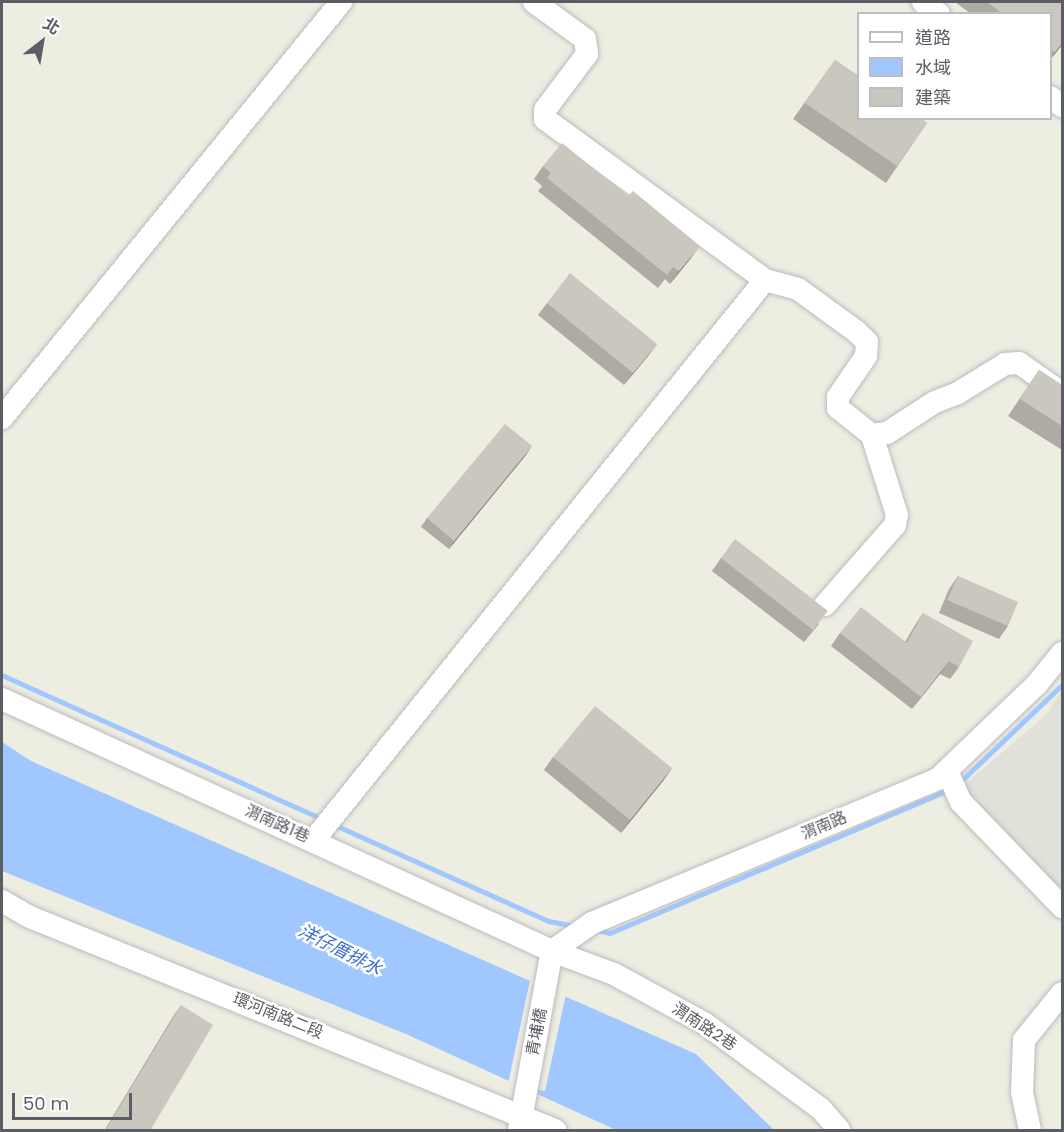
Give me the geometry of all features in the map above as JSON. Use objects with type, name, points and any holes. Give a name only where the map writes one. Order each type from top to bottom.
[{"type":"street","points":[[2,418],[341,2]]},
{"type":"street","points":[[534,2],[585,39],[586,54],[545,110],[545,119],[765,280],[798,289],[867,342],[866,356],[838,397],[838,408],[872,435],[897,515],[895,525],[825,606]]},
{"type":"street","points":[[923,2],[936,12]]},
{"type":"street","points":[[313,841],[765,280]]},
{"type":"street","points":[[872,435],[886,433],[934,402],[1005,364],[1019,363],[1062,393]]},
{"type":"street","name":"渭南路","points":[[552,951],[592,923],[930,782],[947,771],[1037,684],[1062,653]]},
{"type":"street","name":"渭南路1巷","points":[[2,699],[552,951]]},
{"type":"street","points":[[947,771],[961,802],[1062,907]]},
{"type":"street","name":"環河南路二段","points":[[2,901],[30,917],[520,1122],[555,1131]]},
{"type":"street","name":"青埔橋","points":[[520,1122],[552,951]]},
{"type":"street","name":"渭南路2巷","points":[[552,951],[614,974],[704,1023],[821,1109],[839,1131]]},
{"type":"street","points":[[1030,1131],[1022,1093],[1024,1040],[1062,993]]},
{"type":"shaded area","points":[[1062,690],[1062,890],[958,790],[1047,714]]},
{"type":"water","name":"洋仔厝排水","points":[[2,742],[31,761],[696,1054],[774,1130],[616,1130],[406,1034],[2,871]]},
{"type":"pier","points":[[530,980],[566,994],[545,1091],[508,1084]]},
{"type":"building","points":[[987,2],[1062,2],[1062,43],[1055,52],[1052,50],[1052,12],[1000,12]]},
{"type":"building","points":[[835,60],[857,75],[857,120],[923,120],[927,123],[897,166],[805,103]]},
{"type":"building","points":[[562,143],[628,196],[633,191],[700,246],[679,271],[673,267],[667,275],[547,178],[551,173],[543,166]]},
{"type":"building","points":[[570,273],[657,344],[633,373],[547,303]]},
{"type":"building","points":[[1039,370],[1062,385],[1062,426],[1020,399]]},
{"type":"building","points":[[505,424],[532,446],[454,541],[427,518]]},
{"type":"building","points":[[735,539],[828,611],[813,630],[721,558]]},
{"type":"building","points":[[958,576],[1018,602],[1008,626],[947,600]]},
{"type":"building","points":[[861,607],[907,643],[923,613],[973,641],[959,667],[949,661],[921,697],[840,633]]},
{"type":"building","points":[[595,706],[672,768],[630,820],[553,757]]},
{"type":"building","points":[[181,1005],[213,1025],[150,1131],[105,1131]]},
{"type":"waterway","points":[[2,675],[322,819]]},
{"type":"waterway","points":[[960,782],[1062,685]]},
{"type":"waterway","points":[[598,930],[610,933],[948,790]]},
{"type":"waterway","points":[[335,825],[549,921],[575,926]]}]
